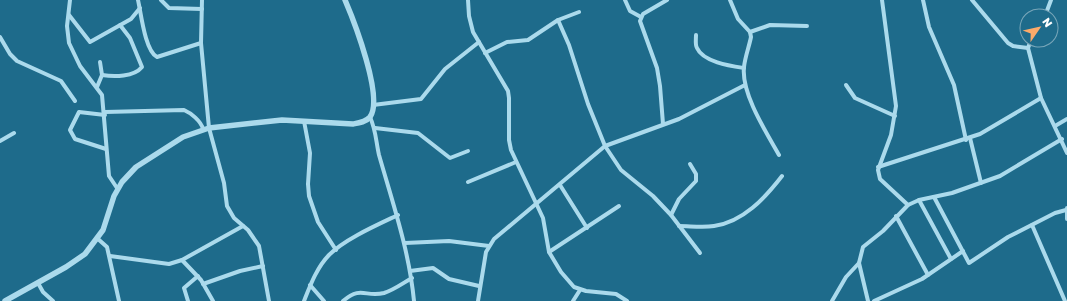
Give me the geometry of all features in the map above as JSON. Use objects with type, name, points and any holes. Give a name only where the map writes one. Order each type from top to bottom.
[{"type":"street","points":[[70,0],[67,26],[69,43],[80,66],[102,95],[105,114],[106,149],[109,176],[117,188]]},
{"type":"street","points":[[138,0],[149,48],[153,56],[157,57],[201,43]]},
{"type":"street","points":[[161,0],[169,8],[202,9]]},
{"type":"street","points":[[202,0],[201,43],[206,129],[224,183],[227,206],[234,218],[243,226],[259,246],[264,266],[268,301]]},
{"type":"street","points":[[345,0],[365,51],[373,105],[370,117],[375,128],[379,154],[405,243],[412,278],[414,301]]},
{"type":"street","points":[[468,0],[469,16],[473,32],[508,91],[509,140],[516,162],[543,218],[549,252],[555,263],[570,283],[580,290],[616,294],[627,301]]},
{"type":"street","points":[[625,0],[630,11],[641,17]]},
{"type":"street","points":[[641,17],[667,0]]},
{"type":"street","points":[[730,0],[738,19],[750,32],[751,37],[744,68],[745,85],[768,136],[779,155]]},
{"type":"street","points":[[882,0],[896,97],[895,116],[891,135],[878,167],[878,174],[880,179],[908,205]]},
{"type":"street","points":[[923,0],[929,27],[954,85],[968,139],[982,183]]},
{"type":"street","points":[[972,0],[1008,43],[1012,46],[1019,47]]},
{"type":"street","points":[[68,14],[90,42],[131,19],[140,8]]},
{"type":"street","points":[[485,53],[507,42],[528,40],[558,20],[579,12]]},
{"type":"street","points":[[641,17],[640,26],[657,68],[663,124]]},
{"type":"street","points":[[558,20],[569,45],[588,104],[605,146],[621,170],[653,196],[671,215],[700,253]]},
{"type":"street","points":[[102,76],[116,77],[138,70],[142,67],[132,43],[120,25]]},
{"type":"street","points":[[750,32],[770,25],[807,26]]},
{"type":"street","points":[[696,35],[696,45],[700,52],[720,64],[744,68]]},
{"type":"street","points":[[0,37],[10,54],[17,61],[61,81],[75,101]]},
{"type":"street","points":[[373,105],[421,99],[445,70],[479,42]]},
{"type":"street","points":[[1028,48],[1041,98],[1062,139],[1067,153]]},
{"type":"street","points":[[97,87],[102,76],[100,62]]},
{"type":"street","points":[[478,301],[483,262],[488,246],[502,231],[560,185],[595,152],[605,146],[689,114],[745,85]]},
{"type":"street","points":[[846,85],[854,98],[895,116]]},
{"type":"street","points":[[878,167],[968,139],[991,129],[1018,110],[1041,98]]},
{"type":"street","points":[[106,149],[75,139],[70,130],[79,112],[105,114],[184,110],[206,129]]},
{"type":"street","points":[[5,301],[85,254],[98,239],[117,188],[136,167],[174,141],[206,129],[282,120],[353,124],[361,123],[370,117]]},
{"type":"street","points":[[1055,126],[1067,119]]},
{"type":"street","points":[[304,121],[310,153],[308,184],[309,196],[318,222],[336,250]]},
{"type":"street","points":[[375,128],[418,133],[450,158],[468,151]]},
{"type":"street","points":[[0,141],[14,133]]},
{"type":"street","points":[[868,301],[859,263],[863,246],[882,231],[908,205],[919,200],[982,183],[1000,176],[1062,139]]},
{"type":"street","points":[[468,182],[516,162]]},
{"type":"street","points":[[671,215],[679,199],[696,181],[696,174],[690,164]]},
{"type":"street","points":[[679,226],[713,226],[734,219],[760,203],[782,176]]},
{"type":"street","points":[[560,185],[587,228]]},
{"type":"street","points":[[934,197],[968,263],[971,263],[1008,237],[1067,209],[1067,219]]},
{"type":"street","points":[[919,200],[951,259]]},
{"type":"street","points":[[549,252],[619,206]]},
{"type":"street","points":[[304,301],[310,285],[326,259],[336,250],[375,226],[398,215]]},
{"type":"street","points":[[896,216],[928,275]]},
{"type":"street","points":[[1032,225],[1065,301]]},
{"type":"street","points":[[110,256],[162,263],[182,260],[243,226]]},
{"type":"street","points":[[98,239],[107,247],[119,301]]},
{"type":"street","points":[[405,243],[449,241],[488,246]]},
{"type":"street","points":[[874,301],[928,275],[962,251]]},
{"type":"street","points":[[182,260],[198,276],[213,301]]},
{"type":"street","points":[[832,301],[846,277],[859,263]]},
{"type":"street","points":[[203,284],[240,271],[264,266]]},
{"type":"street","points":[[410,271],[433,268],[449,280],[479,286]]},
{"type":"street","points":[[188,301],[184,288],[198,276]]},
{"type":"street","points":[[343,301],[356,292],[376,294],[385,293],[412,278]]},
{"type":"street","points":[[38,283],[43,292],[54,301]]},
{"type":"street","points":[[310,285],[324,301]]},
{"type":"street","points":[[573,301],[580,290]]}]
